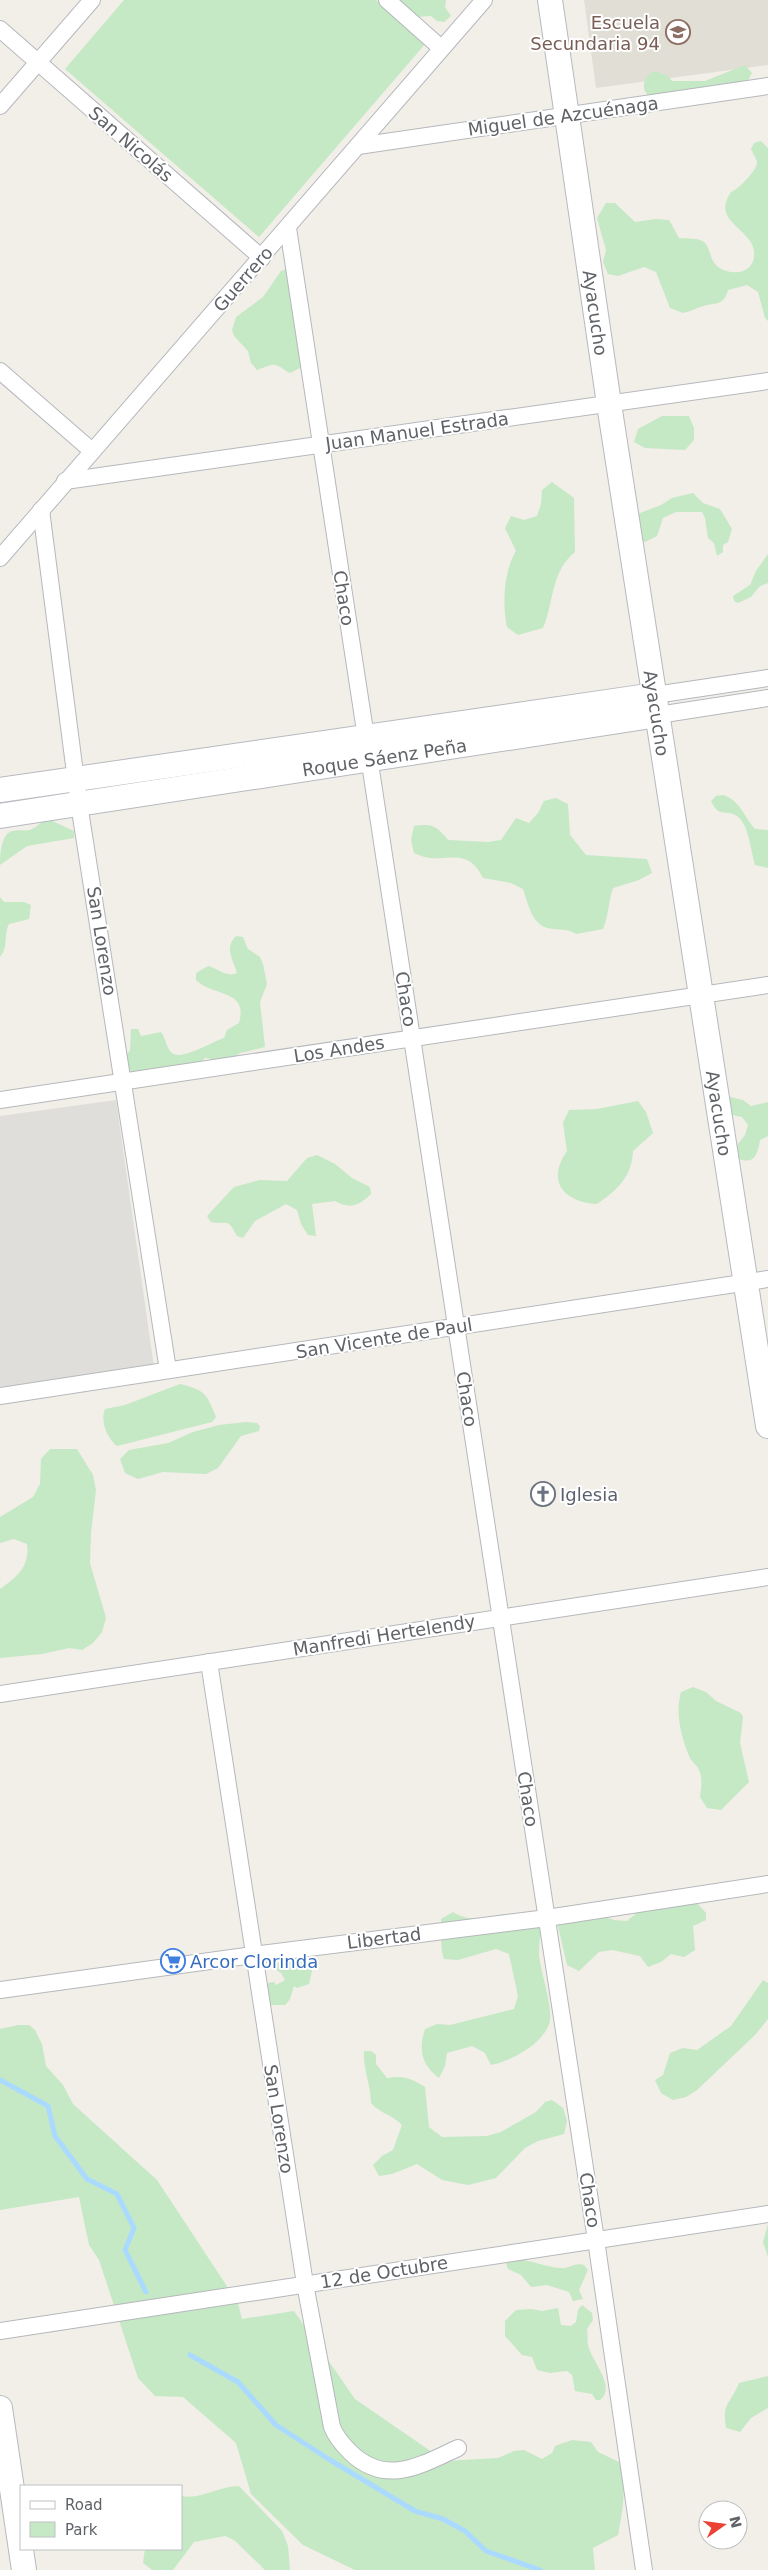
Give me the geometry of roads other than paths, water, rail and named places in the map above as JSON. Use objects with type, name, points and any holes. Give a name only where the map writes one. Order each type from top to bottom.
[{"type":"street","points":[[0,106],[92,0]]},
{"type":"street","points":[[387,0],[441,48]]},
{"type":"street","name":"Guerrero","points":[[0,558],[484,0]]},
{"type":"street","name":"Ayacucho","points":[[550,0],[569,115],[609,404],[702,995],[758,1281],[768,1426]]},
{"type":"street","name":"San Nicolás","points":[[0,29],[262,258]]},
{"type":"street","name":"Miguel de Azcuénaga","points":[[358,146],[768,86]]},
{"type":"street","name":"Chaco","points":[[288,228],[596,2240],[644,2570]]},
{"type":"street","points":[[0,371],[92,451]]},
{"type":"street","name":"Juan Manuel Estrada","points":[[65,481],[768,381]]},
{"type":"street","name":"San Lorenzo","points":[[41,510],[79,804],[168,1370]]},
{"type":"street","name":"Roque Sáenz Peña","points":[[656,705],[768,678]]},
{"type":"street","name":"Roque Sáenz Peña","points":[[0,790],[77,779],[368,748],[656,705],[768,698]]},
{"type":"street","name":"Roque Sáenz Peña","points":[[0,816],[79,804],[368,748]]},
{"type":"street","name":"Los Andes","points":[[0,1100],[768,985]]},
{"type":"street","name":"San Vicente de Paul","points":[[0,1396],[758,1281]]},
{"type":"street","name":"Manfredi Hertelendy","points":[[0,1694],[768,1577]]},
{"type":"street","name":"San Lorenzo","points":[[209,1662],[305,2284],[326,2406],[332,2427],[344,2446],[360,2461],[373,2468],[388,2471],[409,2469],[458,2448]]},
{"type":"street","name":"Libertad","points":[[0,1990],[253,1955],[547,1918],[768,1884]]},
{"type":"street","name":"12 de Octubre","points":[[0,2331],[768,2214]]},
{"type":"street","points":[[0,2408],[20,2543]]},
{"type":"street","points":[[21,2550],[24,2570]]},
{"type":"waterway","points":[[0,2080],[48,2106],[55,2136],[87,2179],[117,2194],[134,2228],[125,2250],[146,2292]]},
{"type":"waterway","points":[[190,2355],[238,2382],[276,2425],[330,2460],[415,2511],[443,2519],[465,2531],[486,2551],[540,2570]]},
{"type":"place","name":"Escuela Secundaria 94","points":[[678,32]]},
{"type":"place","name":"Iglesia","points":[[543,1494]]},
{"type":"place","name":"Arcor Clorinda","points":[[173,1961]]}]
